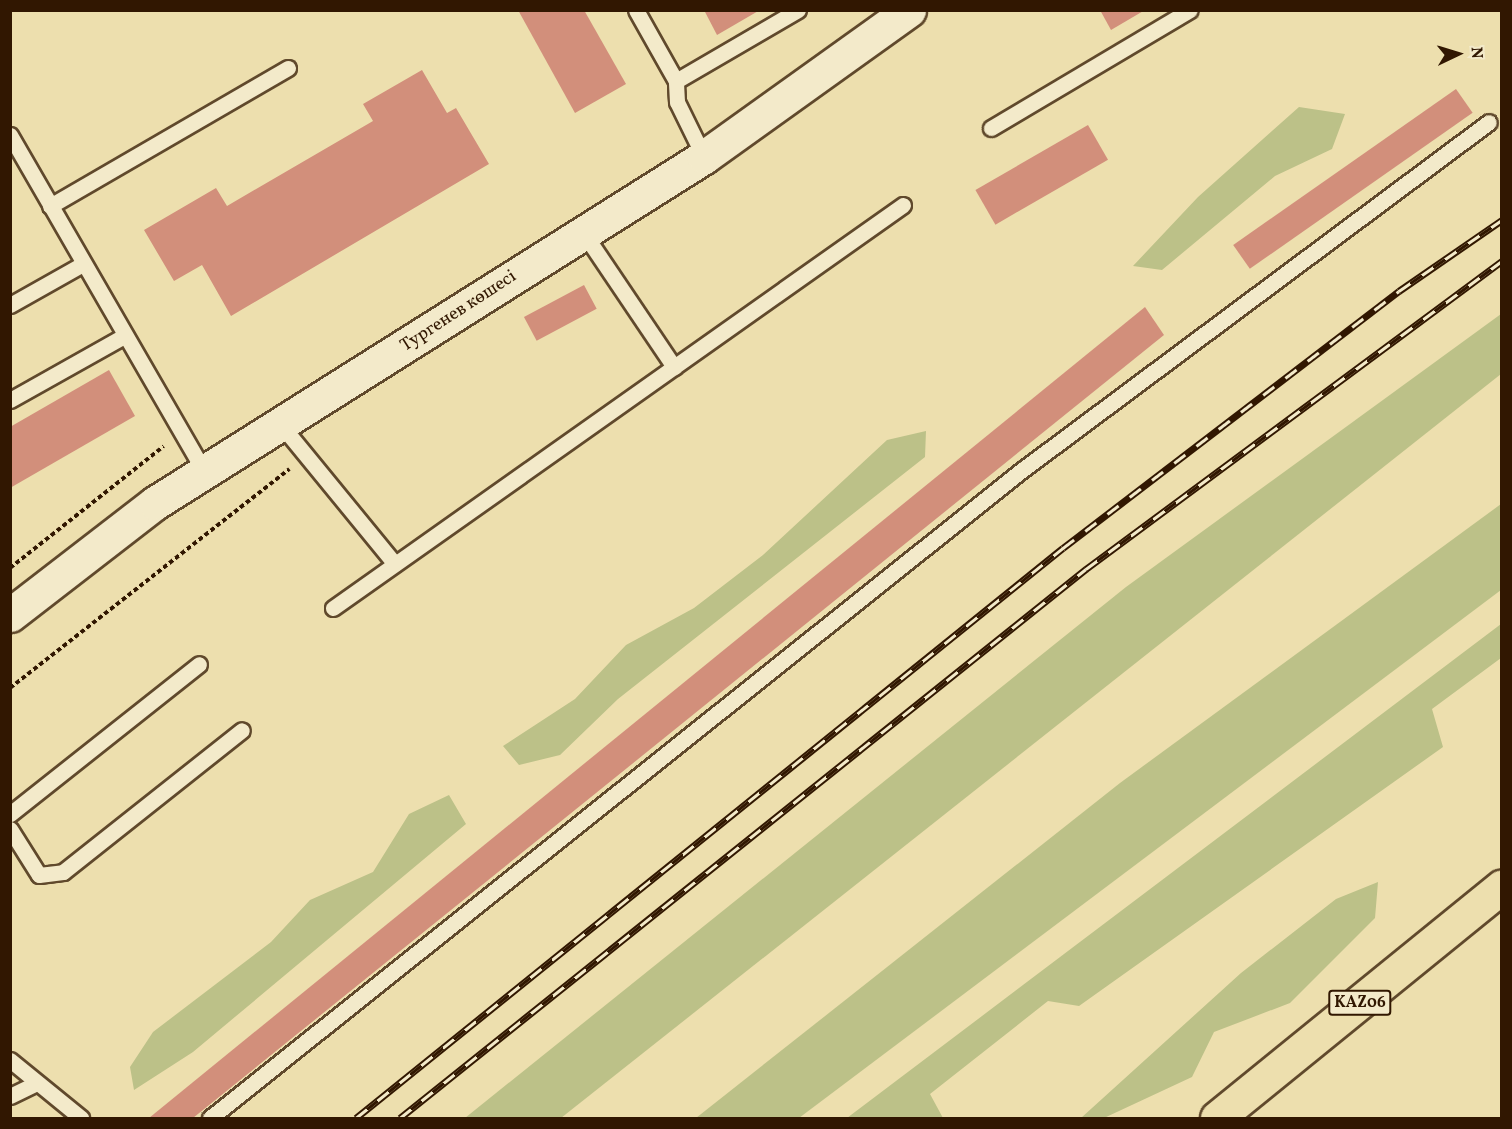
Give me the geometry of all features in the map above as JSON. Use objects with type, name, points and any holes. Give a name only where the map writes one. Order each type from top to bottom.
[{"type":"highway","name":"KАZ06","points":[[1217,1119],[1502,886]]},
{"type":"main road","name":"Тургенев көшесі","points":[[10,615],[155,503],[282,426],[704,157],[909,10]]},
{"type":"lane","points":[[636,10],[676,81],[677,102],[704,157]]},
{"type":"lane","points":[[676,81],[798,10]]},
{"type":"lane","points":[[991,128],[1190,10]]},
{"type":"lane","points":[[50,206],[288,68]]},
{"type":"lane","points":[[210,1119],[1022,470],[1489,122]]},
{"type":"lane","points":[[10,135],[81,265],[205,472]]},
{"type":"lane","points":[[333,608],[903,206]]},
{"type":"lane","points":[[583,232],[674,368]]},
{"type":"lane","points":[[10,305],[81,265]]},
{"type":"lane","points":[[10,400],[124,336]]},
{"type":"lane","points":[[282,426],[395,564]]},
{"type":"lane","points":[[10,814],[199,664]]},
{"type":"lane","points":[[10,830],[39,875],[63,872],[242,729]]},
{"type":"lane","points":[[10,1060],[34,1084],[81,1119]]},
{"type":"lane","points":[[10,1096],[34,1084]]},
{"type":"path","points":[[10,568],[181,432]]},
{"type":"path","points":[[10,688],[307,455]]},
{"type":"green space","points":[[1299,107],[1345,114],[1332,149],[1275,176],[1162,270],[1133,266],[1198,197]]},
{"type":"green space","points":[[1501,314],[1501,374],[561,1118],[465,1118],[1126,587]]},
{"type":"green space","points":[[926,431],[925,457],[618,699],[560,755],[519,765],[503,746],[575,699],[626,645],[694,608],[763,555],[887,440]]},
{"type":"green space","points":[[1501,504],[1501,590],[799,1118],[696,1118],[1120,783]]},
{"type":"green space","points":[[1501,624],[1501,658],[1432,709],[1443,747],[1079,1006],[1048,1001],[930,1094],[943,1118],[847,1118]]},
{"type":"green space","points":[[449,795],[466,824],[193,1052],[134,1090],[130,1067],[153,1032],[271,942],[310,900],[373,872],[409,814]]},
{"type":"green space","points":[[1378,882],[1375,918],[1290,1003],[1214,1032],[1192,1077],[1104,1118],[1081,1118],[1241,973],[1336,899]]},
{"type":"building","points":[[518,10],[584,10],[626,84],[575,113]]},
{"type":"building","points":[[704,10],[760,10],[717,35]]},
{"type":"building","points":[[1100,10],[1145,10],[1111,30]]},
{"type":"building","points":[[422,70],[447,113],[456,108],[489,164],[231,316],[202,265],[174,281],[144,230],[216,188],[227,206],[373,121],[363,104]]},
{"type":"building","points":[[1456,89],[1473,113],[1250,269],[1233,245]]},
{"type":"building","points":[[1088,125],[1108,160],[995,225],[975,190]]},
{"type":"building","points":[[584,285],[597,309],[537,341],[524,317]]},
{"type":"building","points":[[1145,307],[1164,335],[193,1118],[149,1118]]},
{"type":"building","points":[[109,370],[135,416],[10,488],[10,427]]},
{"type":"railway","points":[[356,1118],[1063,548],[1399,291],[1502,220]]},
{"type":"railway","points":[[400,1118],[1086,569],[1502,261]]}]
